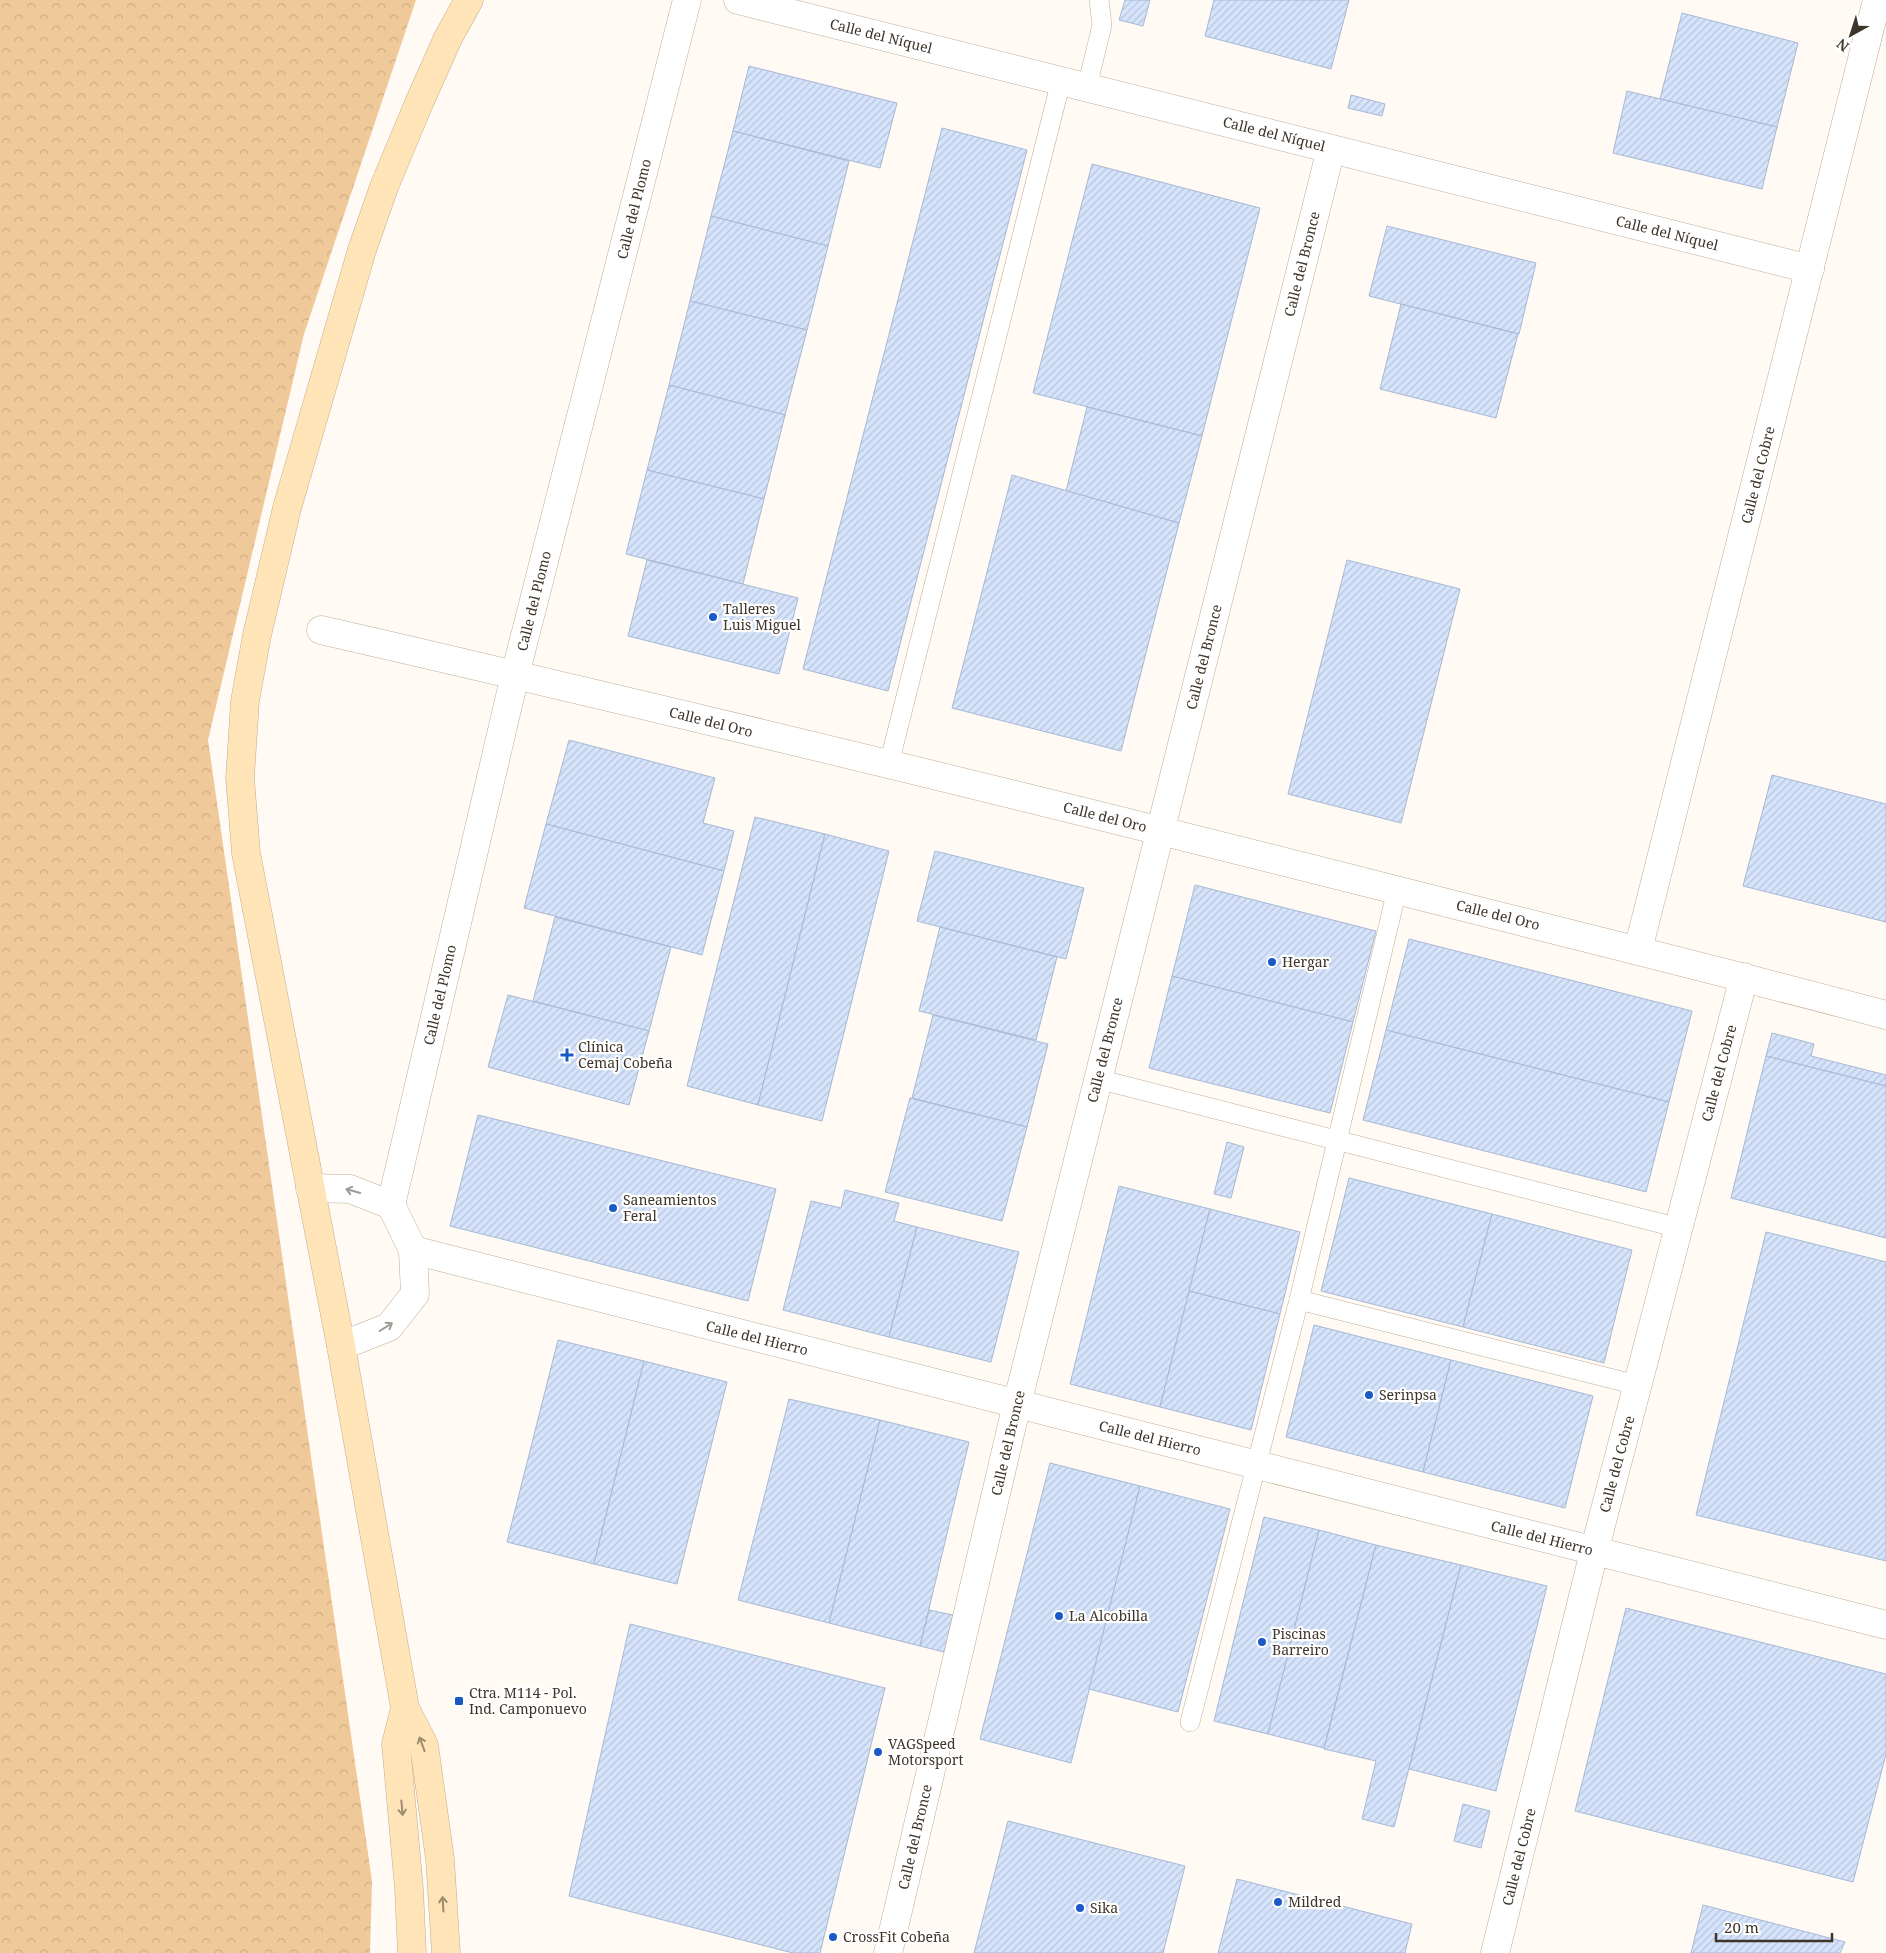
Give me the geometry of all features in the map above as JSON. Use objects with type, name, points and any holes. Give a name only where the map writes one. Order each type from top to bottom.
[{"type":"street","points":[[446,1953],[440,1859],[424,1745],[405,1708],[341,1346],[246,853],[240,778],[245,701],[257,635],[287,508],[362,250],[384,187],[419,103],[448,38],[469,0]]},
{"type":"street","name":"Calle del Plomo","points":[[392,1206],[515,675],[687,0]]},
{"type":"street","name":"Calle del Níquel","points":[[738,0],[1810,269]]},
{"type":"street","name":"Calle del Cobre","points":[[1638,950],[1877,0]]},
{"type":"street","name":"Calle del Bronce","points":[[888,1953],[1017,1404],[1331,149]]},
{"type":"street","name":"Calle del Oro","points":[[321,630],[1160,830],[1744,977],[1886,1015]]},
{"type":"street","name":"Calle del Cobre","points":[[1495,1953],[1594,1552],[1744,977]]},
{"type":"street","points":[[310,1188],[350,1188],[392,1206],[413,1250],[415,1294],[389,1327],[341,1346]]},
{"type":"street","name":"Calle del Hierro","points":[[413,1250],[1886,1625]]},
{"type":"street","points":[[405,1708],[396,1744],[409,1889],[412,1953]]},
{"type":"lane","points":[[1087,87],[1102,25],[1097,1]]},
{"type":"lane","points":[[889,764],[1061,81]]},
{"type":"lane","points":[[1190,1722],[1299,1300],[1397,890]]},
{"type":"lane","points":[[1098,1079],[1678,1228]]},
{"type":"lane","points":[[1299,1300],[1637,1386]]},
{"type":"green space","points":[[0,0],[416,0],[304,334],[208,740],[372,1881],[370,1953],[0,1953]]},
{"type":"building","points":[[1125,0],[1150,0],[1143,26],[1119,20]]},
{"type":"building","points":[[1214,0],[1349,0],[1331,69],[1205,36]]},
{"type":"building","points":[[1682,13],[1798,43],[1777,127],[1660,99]]},
{"type":"building","points":[[749,66],[897,103],[880,168],[733,131]]},
{"type":"building","points":[[1627,91],[1777,127],[1762,189],[1613,153]]},
{"type":"building","points":[[1351,95],[1385,104],[1382,116],[1348,108]]},
{"type":"building","points":[[942,128],[1027,150],[888,691],[803,669]]},
{"type":"building","points":[[733,131],[849,161],[828,246],[711,216]]},
{"type":"building","points":[[1092,164],[1260,208],[1202,436],[1033,393]]},
{"type":"building","points":[[711,216],[828,246],[807,330],[690,301]]},
{"type":"building","points":[[1387,226],[1536,263],[1519,334],[1369,296]]},
{"type":"building","points":[[690,301],[807,330],[785,415],[669,385]]},
{"type":"building","points":[[1401,304],[1518,334],[1496,418],[1380,389]]},
{"type":"building","points":[[669,385],[785,415],[764,499],[647,470]]},
{"type":"building","points":[[1087,407],[1202,436],[1179,523],[1066,491]]},
{"type":"building","points":[[647,470],[764,499],[743,584],[626,554]]},
{"type":"building","points":[[1012,475],[1179,523],[1121,751],[952,708]]},
{"type":"building","name":"Talleres Luis Miguel","points":[[647,560],[798,598],[779,674],[628,636]]},
{"type":"building","points":[[1347,560],[1460,589],[1401,823],[1288,794]]},
{"type":"building","points":[[569,740],[715,778],[703,823],[734,831],[724,871],[546,824]]},
{"type":"building","points":[[1772,775],[1886,804],[1886,922],[1743,886]]},
{"type":"building","points":[[755,817],[825,834],[758,1105],[687,1086]]},
{"type":"building","points":[[546,824],[724,871],[702,955],[524,908]]},
{"type":"building","points":[[825,834],[889,851],[822,1121],[758,1105]]},
{"type":"building","points":[[935,851],[1084,888],[1066,959],[917,921]]},
{"type":"building","name":"Hergar","points":[[1195,885],[1376,931],[1353,1022],[1172,976]]},
{"type":"building","points":[[555,917],[671,947],[649,1031],[533,1001]]},
{"type":"building","points":[[940,927],[1057,957],[1036,1040],[919,1011]]},
{"type":"building","points":[[1409,939],[1692,1011],[1669,1102],[1386,1030]]},
{"type":"building","points":[[1172,976],[1353,1022],[1330,1113],[1149,1068]]},
{"type":"building","name":"Clínica Cemaj Cobeña","points":[[508,995],[649,1031],[629,1105],[488,1067]]},
{"type":"building","points":[[933,1015],[1048,1044],[1027,1127],[912,1098]]},
{"type":"building","points":[[1386,1030],[1669,1102],[1646,1192],[1363,1120]]},
{"type":"building","points":[[1772,1033],[1814,1044],[1811,1056],[1886,1075],[1886,1086],[1766,1056]]},
{"type":"building","points":[[1766,1056],[1886,1086],[1886,1238],[1731,1198]]},
{"type":"building","points":[[910,1098],[1027,1127],[1002,1221],[885,1192]]},
{"type":"building","name":"Saneamientos Feral","points":[[478,1115],[776,1189],[748,1301],[450,1226]]},
{"type":"building","points":[[1227,1142],[1244,1147],[1231,1198],[1214,1194]]},
{"type":"building","points":[[1349,1178],[1492,1214],[1463,1327],[1321,1291]]},
{"type":"building","points":[[1119,1186],[1210,1209],[1160,1407],[1070,1384]]},
{"type":"building","points":[[845,1190],[899,1203],[894,1221],[917,1227],[889,1337],[783,1310],[811,1201],[841,1208]]},
{"type":"building","points":[[1210,1209],[1300,1232],[1280,1314],[1189,1291]]},
{"type":"building","points":[[1492,1214],[1632,1250],[1604,1363],[1463,1327]]},
{"type":"building","points":[[917,1227],[1019,1252],[991,1362],[889,1337]]},
{"type":"building","points":[[1766,1232],[1886,1262],[1886,1561],[1696,1515]]},
{"type":"building","points":[[1189,1291],[1280,1314],[1251,1430],[1160,1407]]},
{"type":"building","name":"Serinpsa","points":[[1314,1325],[1451,1360],[1423,1472],[1286,1437]]},
{"type":"building","points":[[558,1340],[644,1361],[594,1564],[507,1542]]},
{"type":"building","points":[[1451,1360],[1593,1396],[1565,1508],[1423,1472]]},
{"type":"building","points":[[644,1361],[727,1382],[677,1584],[594,1564]]},
{"type":"building","points":[[789,1399],[880,1420],[829,1623],[738,1600]]},
{"type":"building","points":[[880,1420],[969,1442],[920,1646],[829,1623]]},
{"type":"building","name":"La Alcobilla","points":[[1050,1463],[1140,1486],[1071,1763],[980,1739]]},
{"type":"building","points":[[1140,1486],[1230,1509],[1178,1712],[1089,1689]]},
{"type":"building","name":"Piscinas Barreiro","points":[[1264,1517],[1319,1530],[1268,1734],[1214,1721]]},
{"type":"building","points":[[1319,1530],[1376,1545],[1324,1748],[1268,1734]]},
{"type":"building","points":[[1376,1545],[1461,1565],[1394,1827],[1362,1819],[1376,1761],[1324,1749]]},
{"type":"building","points":[[1461,1565],[1547,1586],[1496,1791],[1409,1769]]},
{"type":"building","points":[[1626,1608],[1886,1674],[1886,1754],[1853,1882],[1575,1811]]},
{"type":"building","points":[[929,1610],[953,1615],[944,1652],[920,1646]]},
{"type":"building","points":[[630,1624],[885,1688],[820,1953],[793,1953],[569,1896]]},
{"type":"building","points":[[1463,1804],[1490,1811],[1481,1848],[1454,1841]]},
{"type":"building","name":"Sika","points":[[1008,1821],[1185,1866],[1163,1953],[974,1953]]},
{"type":"building","name":"Mildred","points":[[1237,1879],[1412,1924],[1405,1953],[1218,1953]]},
{"type":"building","points":[[1703,1905],[1845,1942],[1840,1953],[1691,1953]]},
{"type":"place","name":"Talleres Luis Miguel","points":[[713,617]]},
{"type":"place","name":"Hergar","points":[[1272,962]]},
{"type":"place","name":"Clínica Cemaj Cobeña","points":[[567,1055]]},
{"type":"place","name":"Saneamientos Feral","points":[[613,1208]]},
{"type":"place","name":"Serinpsa","points":[[1369,1395]]},
{"type":"place","name":"La Alcobilla","points":[[1059,1616]]},
{"type":"place","name":"Piscinas Barreiro","points":[[1262,1642]]},
{"type":"place","name":"Ctra. M114 - Pol. Ind. Camponuevo","points":[[459,1701]]},
{"type":"place","name":"VAGSpeed Motorsport","points":[[878,1752]]},
{"type":"place","name":"Mildred","points":[[1278,1902]]},
{"type":"place","name":"Sika","points":[[1080,1908]]},
{"type":"place","name":"CrossFit Cobeña","points":[[833,1937]]}]
